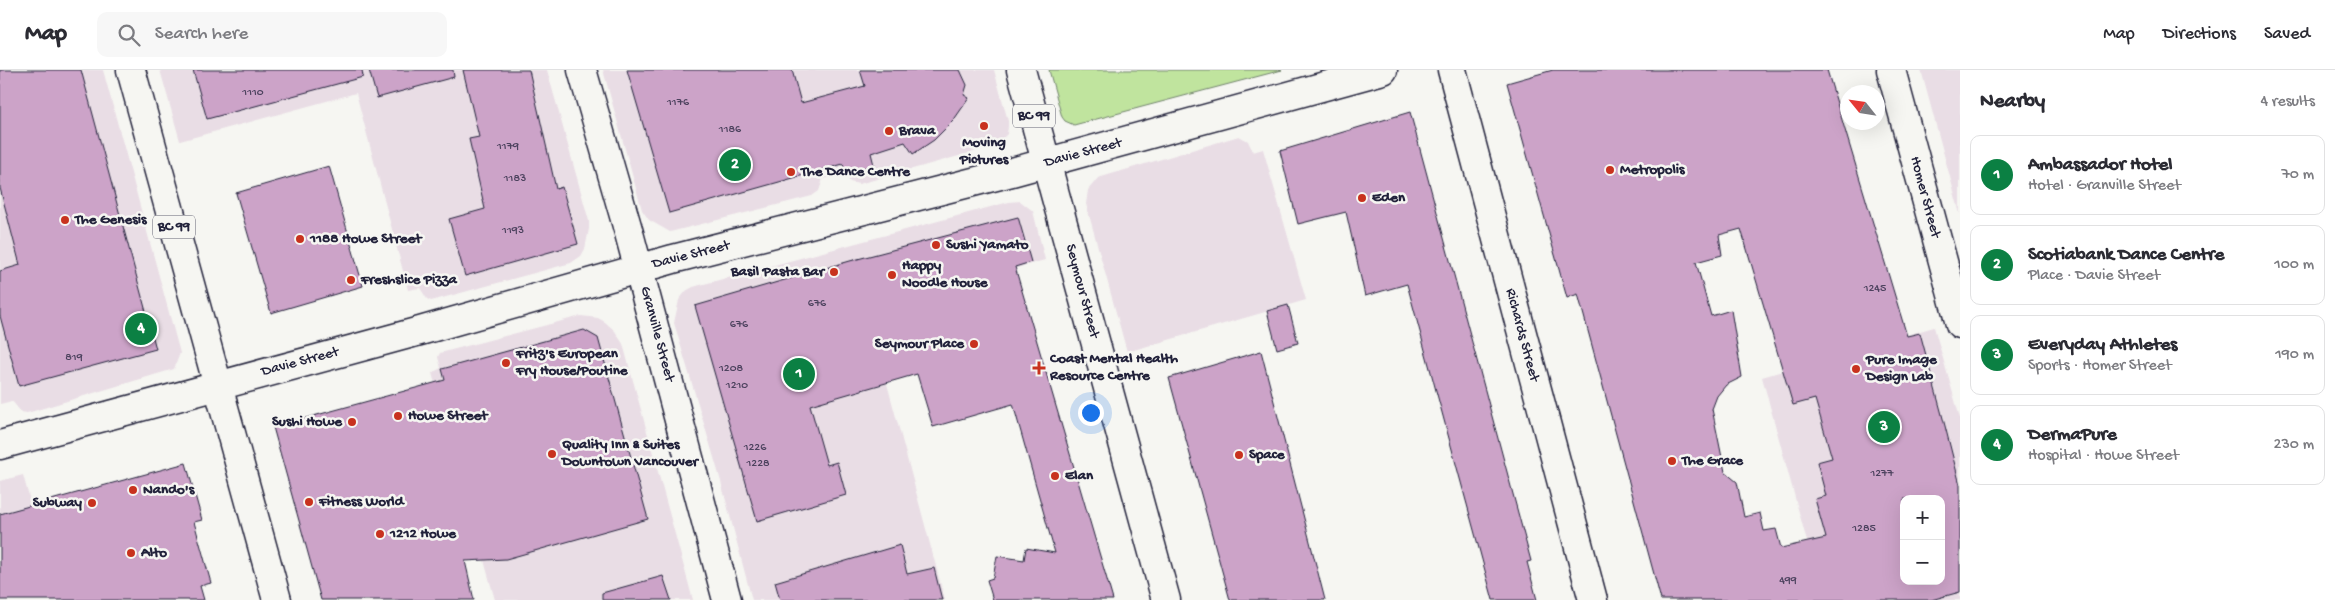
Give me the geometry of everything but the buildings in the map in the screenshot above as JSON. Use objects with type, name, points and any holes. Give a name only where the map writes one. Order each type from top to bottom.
[{"type":"main road","name":"BC 99","points":[[131,70],[277,600]]},
{"type":"main road","name":"Granville Street","points":[[582,70],[639,268],[726,600]]},
{"type":"main road","name":"Seymour Street","points":[[1021,70],[1166,600]]},
{"type":"main road","name":"Davie Street","points":[[0,445],[217,384],[420,331],[639,268],[1047,163],[1383,70]]},
{"type":"main road","name":"Richards Street","points":[[1452,70],[1593,600]]},
{"type":"main road","name":"Homer Street","points":[[1890,70],[1960,324]]},
{"type":"shaded area","name":"The Genesis","points":[[0,70],[103,70],[180,353],[174,369],[27,413],[21,412],[12,401],[0,404]]},
{"type":"shaded area","points":[[160,70],[547,70],[589,221],[585,249],[581,256],[571,263],[431,301],[427,299],[420,288],[408,290],[356,93],[180,141]]},
{"type":"shaded area","points":[[603,70],[994,70],[1008,121],[1007,134],[991,147],[859,184],[850,182],[844,174],[823,179],[819,191],[812,196],[670,232],[649,220],[642,210]]},
{"type":"shaded area","points":[[1921,70],[1960,70],[1960,214]]},
{"type":"shaded area","points":[[1239,136],[1248,141],[1253,152],[1263,149],[1306,300],[1127,352],[1086,204],[1088,190],[1098,178]]},
{"type":"shaded area","points":[[1020,201],[1033,211],[1045,260],[867,309],[945,600],[752,600],[720,478],[674,323],[679,300],[686,291],[693,287],[1009,202]]},
{"type":"shaded area","points":[[581,316],[598,318],[605,322],[615,331],[623,344],[693,600],[495,600],[432,373],[441,368],[438,357],[440,353]]},
{"type":"shaded area","points":[[1934,327],[1960,418],[1960,600],[1823,600],[1762,377]]},
{"type":"shaded area","points":[[23,475],[57,600],[0,600],[0,481]]},
{"type":"green space","points":[[1049,70],[1282,70],[1074,125],[1065,121],[1062,117]]},
{"type":"place","name":"Moving Pictures","points":[[984,126]]},
{"type":"place","name":"Brava","points":[[889,131]]},
{"type":"place","name":"Scotiabank Dance Centre","points":[[735,165]]},
{"type":"place","name":"Metropolis","points":[[1610,170]]},
{"type":"place","name":"The Dance Centre","points":[[791,172]]},
{"type":"place","name":"Eden","points":[[1362,198]]},
{"type":"place","name":"The Genesis","points":[[65,220]]},
{"type":"place","name":"1188 Howe Street","points":[[300,239]]},
{"type":"place","name":"Sushi Yamato","points":[[936,245]]},
{"type":"place","name":"Basil Pasta Bar","points":[[834,272]]},
{"type":"place","name":"Happy Noodle House","points":[[892,275]]},
{"type":"place","name":"Freshslice Pizza","points":[[351,280]]},
{"type":"place","name":"DermaPure","points":[[141,329]]},
{"type":"place","name":"Seymour Place","points":[[974,344]]},
{"type":"place","name":"Fritz's European Fry House/Poutine","points":[[506,363]]},
{"type":"place","name":"Coast Mental Health Resource Centre","points":[[1039,368]]},
{"type":"place","name":"Pure Image Design Lab","points":[[1856,369]]},
{"type":"place","name":"Ambassador Hotel","points":[[799,374]]},
{"type":"place","name":"Howe Street","points":[[398,416]]},
{"type":"place","name":"Sushi Howe","points":[[352,422]]},
{"type":"place","name":"Everyday Athletes","points":[[1884,427]]},
{"type":"place","name":"Quality Inn & Suites Downtown Vancouver","points":[[552,454]]},
{"type":"place","name":"Space","points":[[1239,455]]},
{"type":"place","name":"The Grace","points":[[1672,461]]},
{"type":"place","name":"Elan","points":[[1055,476]]},
{"type":"place","name":"Nando's","points":[[133,490]]},
{"type":"place","name":"Fitness World","points":[[309,502]]},
{"type":"place","name":"Subway","points":[[92,503]]},
{"type":"place","name":"1212 Howe","points":[[380,534]]},
{"type":"place","name":"Alto","points":[[131,553]]}]
